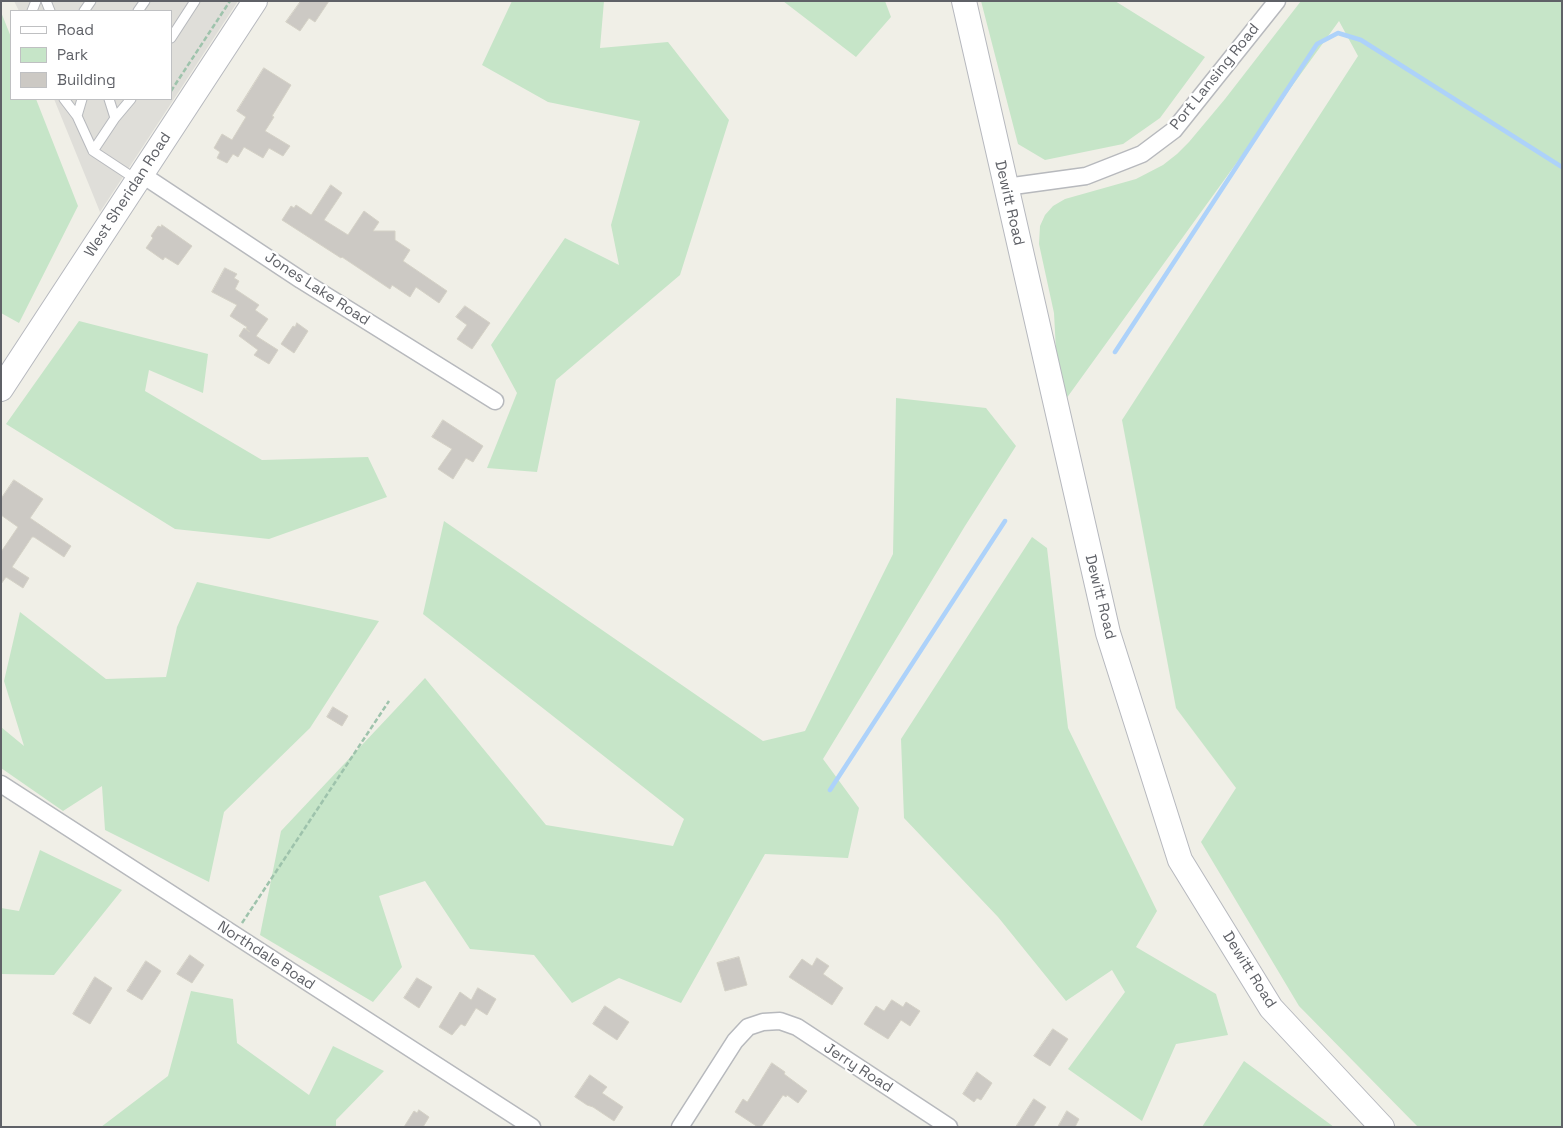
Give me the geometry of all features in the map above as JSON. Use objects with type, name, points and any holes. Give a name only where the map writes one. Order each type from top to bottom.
[{"type":"street","name":"West Sheridan Road","points":[[1,389],[255,1]]},
{"type":"street","name":"Dewitt Road","points":[[964,1],[1108,634],[1180,860],[1271,1008],[1382,1127]]},
{"type":"street","name":"Port Lansing Road","points":[[1006,187],[1086,176],[1142,154],[1174,130],[1277,1]]},
{"type":"street","name":"Jones Lake Road","points":[[139,177],[495,400]]},
{"type":"street","name":"Northdale Road","points":[[1,784],[532,1127]]},
{"type":"street","name":"Jerry Road","points":[[680,1127],[735,1041],[748,1027],[763,1022],[780,1021],[797,1028],[949,1127]]},
{"type":"lane","points":[[172,36],[195,1]]},
{"type":"lane","points":[[65,100],[77,116],[93,151],[139,177]]},
{"type":"lane","points":[[77,116],[82,100]]},
{"type":"lane","points":[[109,100],[115,118]]},
{"type":"lane","points":[[93,151],[115,118],[130,100]]},
{"type":"path","points":[[172,89],[230,1]]},
{"type":"path","points":[[235,935],[389,701]]},
{"type":"shaded area","points":[[14,1],[238,1],[100,212],[54,100],[172,100],[172,10],[18,10]]},
{"type":"green space","points":[[512,1],[604,1],[600,48],[668,42],[729,120],[680,275],[556,380],[537,472],[487,468],[517,393],[491,345],[565,238],[619,265],[611,225],[640,121],[548,102],[482,65]]},
{"type":"green space","points":[[783,1],[885,1],[891,17],[856,57]]},
{"type":"green space","points":[[981,1],[1115,1],[1205,57],[1160,118],[1123,144],[1045,160],[1018,144]]},
{"type":"green space","points":[[1301,1],[1562,1],[1562,1127],[1418,1127],[1299,1006],[1201,842],[1236,788],[1176,708],[1122,420],[1358,56],[1339,21],[1066,399],[1056,351],[1054,313],[1039,244],[1040,226],[1045,215],[1053,206],[1065,199],[1136,179],[1163,165],[1177,154],[1225,99]]},
{"type":"green space","points":[[1,12],[10,34],[10,100],[36,100],[78,206],[19,323],[1,313]]},
{"type":"green space","points":[[79,321],[208,354],[203,393],[149,370],[145,391],[262,460],[368,457],[387,497],[269,539],[175,529],[6,424]]},
{"type":"green space","points":[[896,398],[986,408],[1016,446],[823,759],[859,808],[848,858],[765,854],[681,1003],[619,978],[572,1003],[534,955],[470,949],[425,881],[379,896],[402,967],[373,1002],[260,935],[281,831],[425,678],[546,825],[673,846],[684,819],[423,614],[444,521],[763,741],[805,731],[893,554]]},
{"type":"green space","points":[[1032,537],[1047,548],[1068,728],[1157,911],[1136,947],[1216,994],[1228,1035],[1176,1044],[1142,1121],[1068,1069],[1125,992],[1112,970],[1066,1001],[998,917],[904,818],[901,739]]},
{"type":"green space","points":[[197,582],[379,621],[310,728],[224,812],[209,882],[105,830],[102,786],[63,811],[1,768],[1,727],[24,746],[4,681],[20,612],[106,679],[166,677],[177,627]]},
{"type":"green space","points":[[40,850],[122,890],[54,975],[1,974],[1,908],[19,911]]},
{"type":"green space","points":[[191,991],[233,999],[237,1043],[309,1095],[333,1046],[384,1071],[336,1120],[336,1127],[101,1127],[168,1076]]},
{"type":"green space","points":[[1244,1061],[1334,1127],[1202,1127]]},
{"type":"building","points":[[301,1],[329,1],[315,22],[309,18],[300,31],[286,22]]},
{"type":"building","points":[[264,68],[291,85],[265,131],[290,146],[283,156],[269,148],[263,158],[244,147],[238,157],[233,154],[227,163],[217,158],[220,152],[214,148],[222,134],[232,140],[246,117],[237,111]]},
{"type":"building","points":[[331,185],[342,193],[324,220],[348,235],[364,211],[379,222],[373,231],[395,231],[395,240],[410,250],[403,261],[447,291],[439,303],[416,287],[410,297],[392,285],[390,289],[282,220],[291,206],[294,208],[296,205],[311,215]]},
{"type":"building","points":[[162,225],[192,246],[178,265],[165,257],[163,260],[146,248],[153,238],[151,236],[158,226],[161,227]]},
{"type":"building","points":[[225,268],[237,274],[234,278],[239,281],[235,289],[259,305],[255,310],[268,319],[256,336],[278,350],[269,364],[254,355],[258,350],[239,336],[244,328],[250,332],[246,329],[247,327],[230,316],[237,305],[212,292]]},
{"type":"building","points":[[465,306],[490,323],[472,349],[457,339],[467,325],[456,317]]},
{"type":"building","points":[[297,323],[308,331],[294,353],[281,344]]},
{"type":"building","points":[[443,420],[483,446],[473,462],[466,458],[453,479],[438,469],[452,449],[432,437]]},
{"type":"building","points":[[14,480],[43,499],[30,518],[71,546],[64,557],[32,537],[12,567],[29,578],[23,588],[6,577],[1,584],[1,552],[18,527],[1,515],[1,499]]},
{"type":"building","points":[[333,707],[348,716],[342,726],[327,717]]},
{"type":"building","points":[[190,955],[204,965],[192,983],[177,974]]},
{"type":"building","points":[[739,957],[747,985],[725,991],[717,963]]},
{"type":"building","points":[[817,958],[829,966],[823,974],[843,988],[832,1005],[789,977],[802,959],[812,966]]},
{"type":"building","points":[[146,961],[161,971],[142,1000],[127,991]]},
{"type":"building","points":[[95,977],[112,988],[90,1024],[73,1014]]},
{"type":"building","points":[[417,978],[432,987],[419,1008],[404,998]]},
{"type":"building","points":[[478,988],[496,999],[487,1015],[476,1008],[465,1026],[461,1024],[452,1035],[439,1027],[460,992],[471,1000]]},
{"type":"building","points":[[892,1000],[903,1007],[906,1002],[920,1011],[910,1026],[901,1020],[888,1039],[864,1024],[876,1006],[884,1011]]},
{"type":"building","points":[[605,1006],[629,1022],[617,1040],[593,1024]]},
{"type":"building","points":[[1053,1029],[1068,1039],[1050,1066],[1034,1056]]},
{"type":"building","points":[[772,1063],[807,1091],[798,1103],[787,1095],[786,1097],[783,1095],[761,1127],[758,1127],[735,1112],[743,1099],[747,1102]]},
{"type":"building","points":[[977,1072],[992,1083],[981,1100],[977,1098],[974,1102],[963,1094]]},
{"type":"building","points":[[590,1075],[607,1087],[602,1093],[623,1107],[614,1121],[575,1097]]},
{"type":"building","points":[[1034,1099],[1046,1107],[1033,1127],[1016,1127]]},
{"type":"building","points":[[419,1110],[429,1117],[423,1127],[404,1127],[414,1111],[417,1113]]},
{"type":"building","points":[[1067,1111],[1079,1119],[1075,1127],[1058,1127]]},
{"type":"waterway","points":[[1115,352],[1317,44],[1338,33],[1361,40],[1562,167]]},
{"type":"waterway","points":[[830,790],[1005,521]]}]
